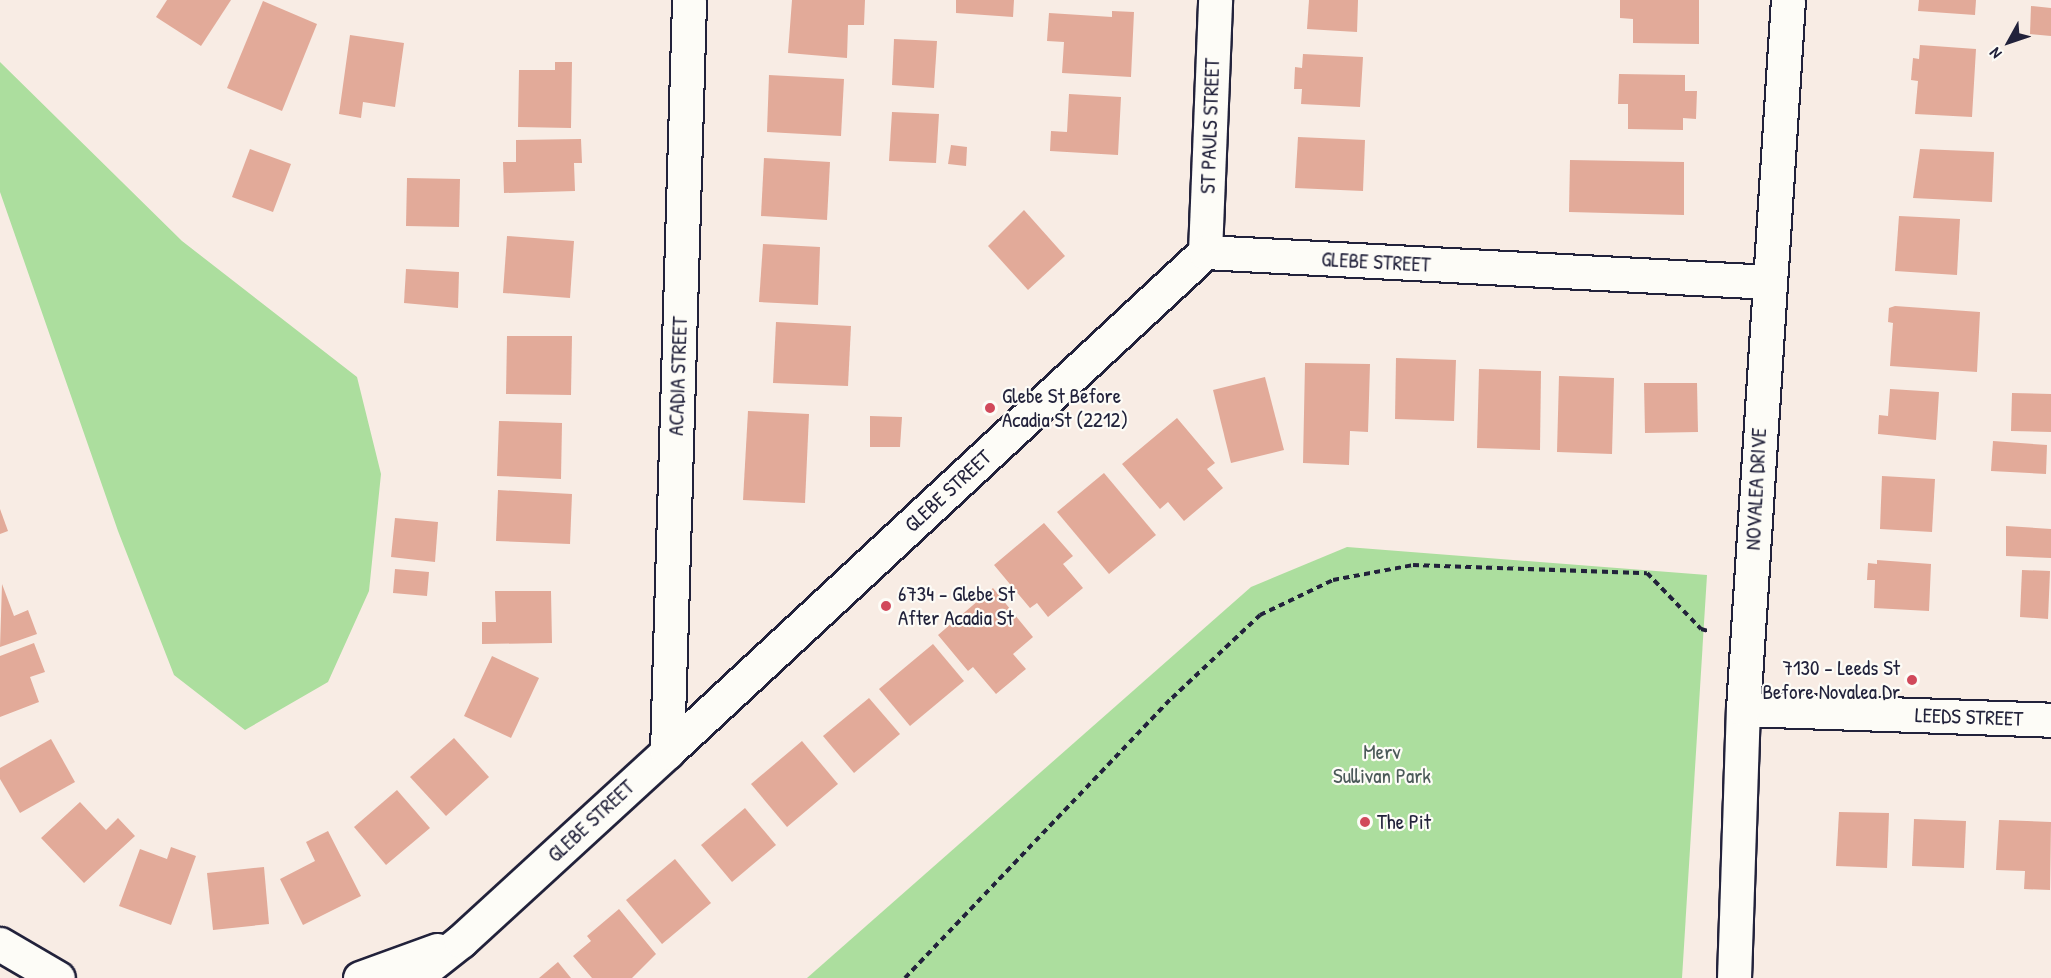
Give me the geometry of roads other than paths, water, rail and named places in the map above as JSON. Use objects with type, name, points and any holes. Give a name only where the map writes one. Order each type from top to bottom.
[{"type":"street","name":"ACADIA STREET","points":[[667,752],[689,0]]},
{"type":"street","name":"ST PAULS STREET","points":[[1205,252],[1215,0]]},
{"type":"street","name":"NOVALEA DRIVE","points":[[1734,978],[1743,710],[1788,0]]},
{"type":"street","name":"GLEBE STREET","points":[[414,978],[461,941],[667,752],[1205,252],[1769,282]]},
{"type":"street","name":"LEEDS STREET","points":[[1743,710],[2051,720]]},
{"type":"street","name":"GLEBE STREET","points":[[360,978],[461,941]]},
{"type":"street","points":[[0,944],[58,978]]},
{"type":"place","name":"Glebe St Before Acadia St (2212)","points":[[990,408]]},
{"type":"place","name":"6734 - Glebe St After Acadia St","points":[[886,606]]},
{"type":"place","name":"7130 - Leeds St Before Novalea Dr","points":[[1912,680]]},
{"type":"place","name":"The Pit","points":[[1365,822]]},
{"type":"park label","name":"Merv Sullivan Park","points":[[1382,764]]}]
